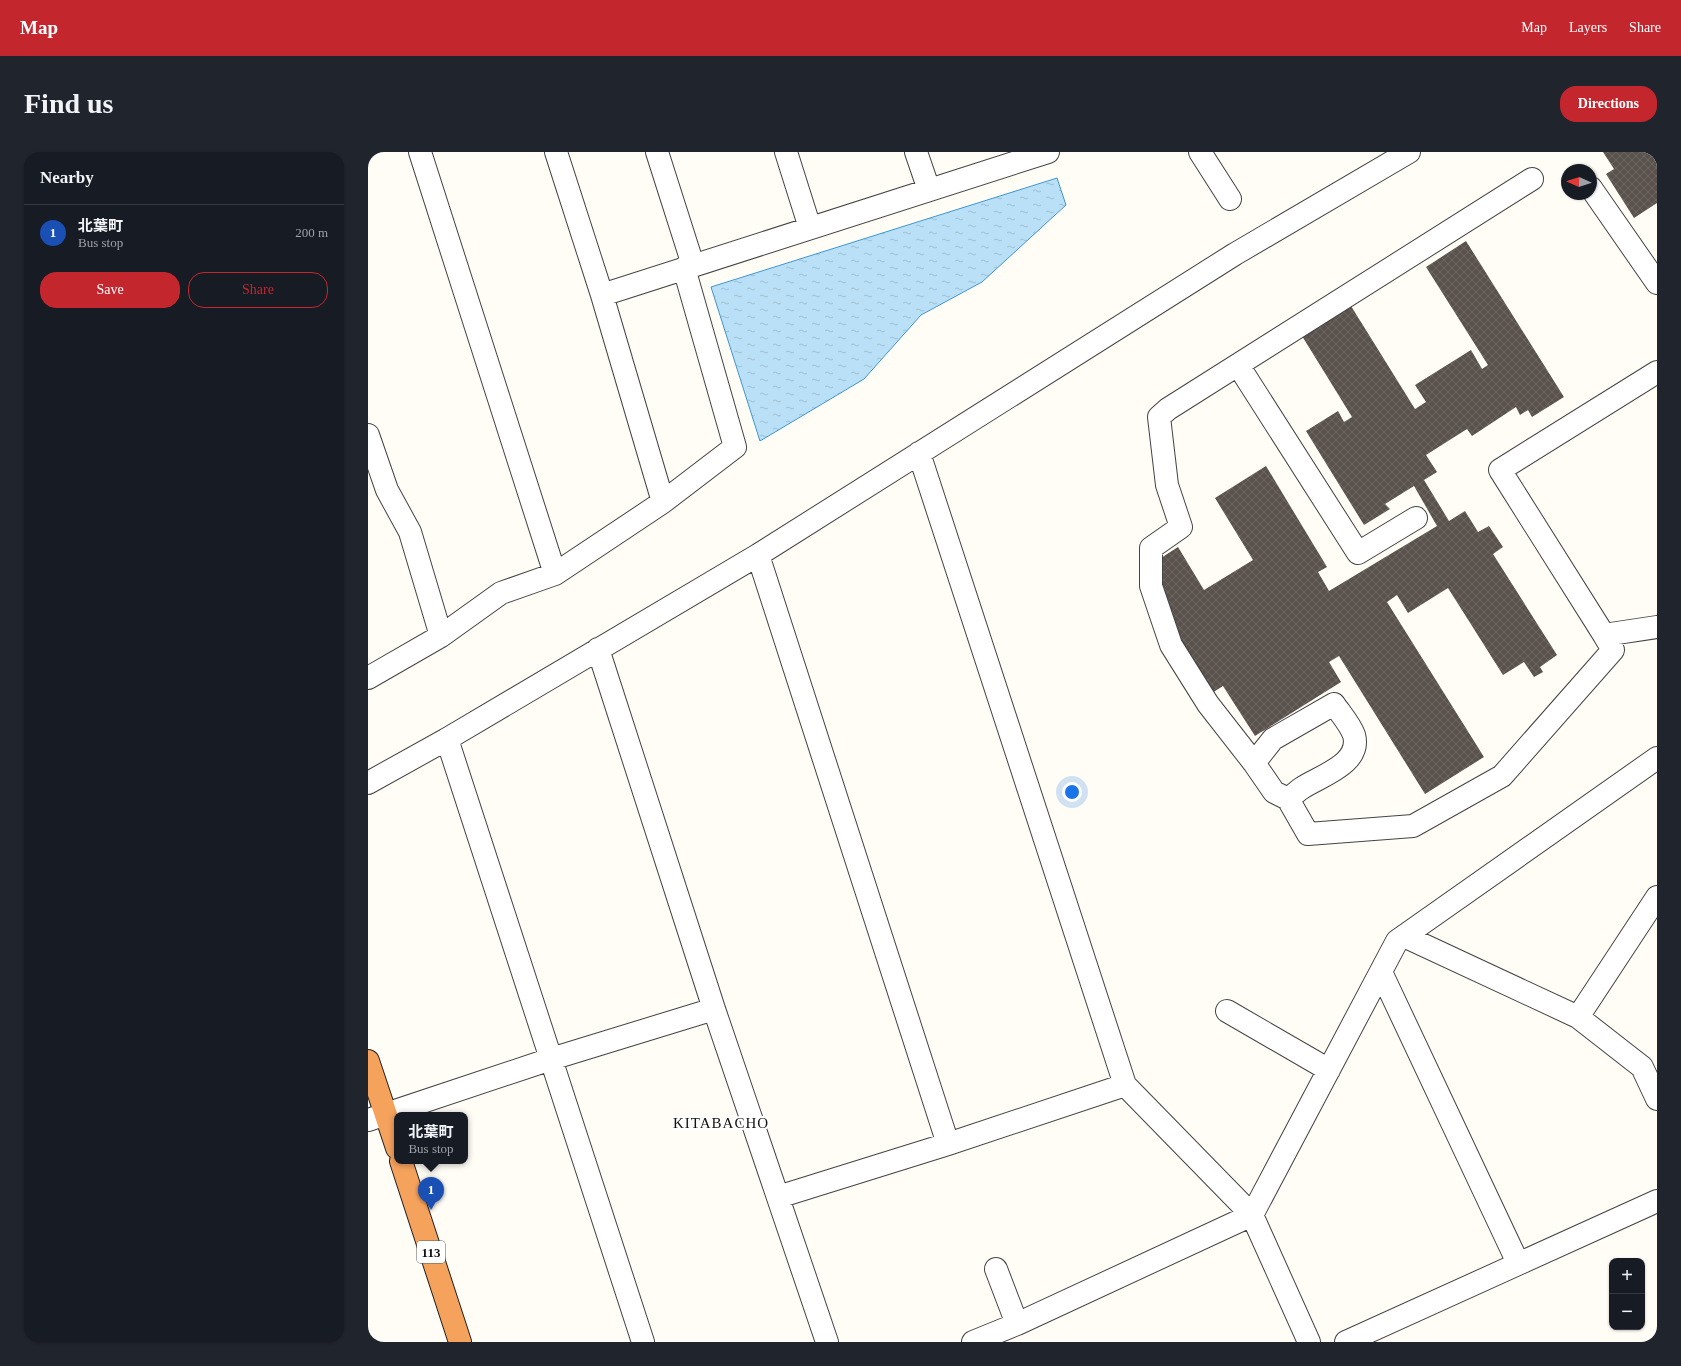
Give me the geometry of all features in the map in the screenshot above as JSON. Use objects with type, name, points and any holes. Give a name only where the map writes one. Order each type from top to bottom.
[{"type":"highway","points":[[368,1061],[377,1117],[394,1143]]},
{"type":"highway","name":"113","points":[[402,1164],[460,1342]]},
{"type":"street","points":[[420,152],[555,574]]},
{"type":"street","points":[[556,152],[602,294],[663,502]]},
{"type":"street","points":[[368,678],[441,636],[501,593],[555,574],[663,502],[735,447],[657,152]]},
{"type":"street","points":[[786,152],[810,228]]},
{"type":"street","points":[[916,152],[929,190]]},
{"type":"street","points":[[602,294],[1048,152]]},
{"type":"street","points":[[1200,152],[1230,199]]},
{"type":"street","points":[[368,783],[446,739],[758,555],[1235,254],[1409,152]]},
{"type":"street","points":[[1532,179],[1168,409],[1159,417],[1167,485],[1180,527],[1151,548],[1151,586],[1171,645],[1208,704],[1254,763],[1274,792],[1288,800],[1308,834],[1413,826],[1502,776],[1613,650],[1500,470],[1657,372]]},
{"type":"street","points":[[1597,197],[1657,283]]},
{"type":"street","points":[[1238,365],[1358,554],[1416,518]]},
{"type":"street","points":[[368,435],[387,490],[410,532],[441,636]]},
{"type":"street","points":[[919,454],[1126,1085],[1252,1215],[1309,1342]]},
{"type":"street","points":[[758,555],[948,1144]]},
{"type":"street","points":[[1604,635],[1657,627]]},
{"type":"street","points":[[598,649],[714,1009],[827,1342]]},
{"type":"street","points":[[1254,763],[1273,739],[1334,704],[1354,735],[1354,748],[1345,763],[1322,778],[1302,788],[1288,800]]},
{"type":"street","points":[[446,739],[643,1342]]},
{"type":"street","points":[[973,1342],[1017,1324],[1252,1215],[1398,941],[1657,758]]},
{"type":"street","points":[[1578,1017],[1657,897]]},
{"type":"street","points":[[1404,936],[1578,1017],[1642,1067],[1657,1099]]},
{"type":"street","points":[[1381,972],[1518,1263]]},
{"type":"street","points":[[377,1117],[551,1059],[714,1009]]},
{"type":"street","points":[[1227,1011],[1329,1070]]},
{"type":"street","points":[[778,1197],[948,1144],[1126,1085]]},
{"type":"street","points":[[1346,1342],[1657,1201]]},
{"type":"street","points":[[996,1269],[1017,1324]]},
{"type":"water","points":[[1057,178],[1066,205],[982,282],[921,315],[864,379],[760,441],[711,287]]},
{"type":"building","points":[[1603,152],[1657,152],[1657,203],[1634,218],[1606,174],[1614,169]]},
{"type":"building","points":[[1466,241],[1564,397],[1532,417],[1528,410],[1520,415],[1516,407],[1472,436],[1467,429],[1426,455],[1437,472],[1424,480],[1449,521],[1465,511],[1478,532],[1489,526],[1503,547],[1493,554],[1557,655],[1540,667],[1543,672],[1534,677],[1524,662],[1503,675],[1448,588],[1408,613],[1397,595],[1387,602],[1484,757],[1425,794],[1339,656],[1329,662],[1341,682],[1255,736],[1223,686],[1212,693],[1178,639],[1162,584],[1161,558],[1178,547],[1204,590],[1253,560],[1215,498],[1266,466],[1327,567],[1318,572],[1329,591],[1437,526],[1414,486],[1385,504],[1390,509],[1364,525],[1306,431],[1338,411],[1344,422],[1352,417],[1302,336],[1351,306],[1415,409],[1426,402],[1415,385],[1471,350],[1482,369],[1488,365],[1426,267]]},
{"type":"place","name":"北葉町","points":[[431,1210]]},
{"type":"district","name":"KITABACHO","points":[[721,1123]]}]
